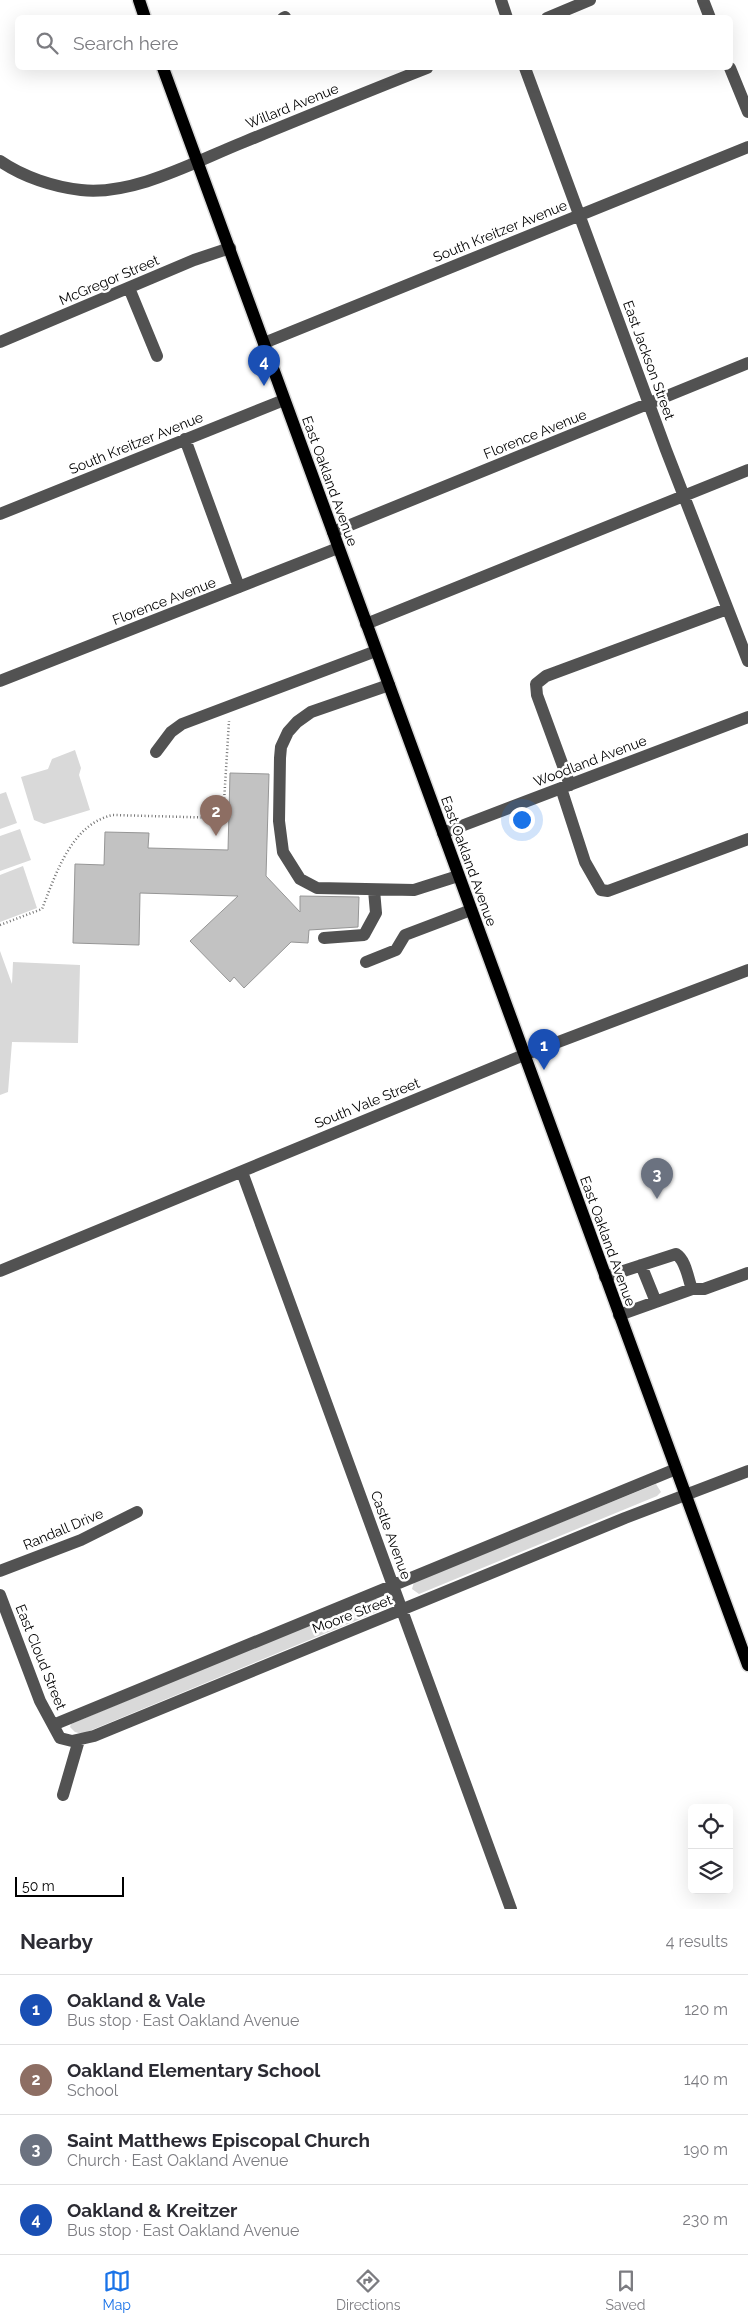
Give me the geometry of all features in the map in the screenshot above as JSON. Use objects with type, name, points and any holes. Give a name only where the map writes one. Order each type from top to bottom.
[{"type":"main road","points":[[139,0],[144,15]]},
{"type":"main road","name":"East Oakland Avenue","points":[[165,70],[442,833],[748,1665]]},
{"type":"street","points":[[501,0],[506,15]]},
{"type":"street","points":[[554,15],[590,0]]},
{"type":"street","points":[[703,0],[709,15]]},
{"type":"street","name":"Willard Avenue","points":[[0,161],[27,175],[82,190],[121,188],[197,161],[422,70]]},
{"type":"street","name":"East Jackson Street","points":[[526,70],[683,496],[748,660]]},
{"type":"street","points":[[731,70],[748,112]]},
{"type":"street","name":"South Kreitzer Avenue","points":[[264,343],[748,147]]},
{"type":"street","name":"McGregor Street","points":[[0,342],[230,248]]},
{"type":"street","points":[[130,288],[157,356]]},
{"type":"street","name":"Florence Avenue","points":[[333,532],[648,402],[748,363]]},
{"type":"street","name":"South Kreitzer Avenue","points":[[0,514],[284,400]]},
{"type":"street","points":[[185,439],[239,587]]},
{"type":"street","points":[[366,624],[748,470]]},
{"type":"street","name":"Florence Avenue","points":[[0,681],[338,548]]},
{"type":"street","points":[[727,609],[546,676],[536,684],[537,695],[565,786],[585,862],[601,890],[608,891],[748,839]]},
{"type":"street","points":[[156,752],[171,732],[182,724],[376,651]]},
{"type":"street","points":[[389,685],[306,714],[288,732],[281,747],[280,758],[280,841],[292,870],[300,879],[316,888],[414,890],[458,876]]},
{"type":"street","name":"Woodland Avenue","points":[[442,833],[748,717]]},
{"type":"street","points":[[324,938],[364,935],[376,914],[374,890]]},
{"type":"street","points":[[366,962],[396,950],[406,935],[471,910]]},
{"type":"street","name":"South Vale Street","points":[[0,1271],[524,1055],[748,970]]},
{"type":"street","name":"Castle Avenue","points":[[242,1172],[511,1909]]},
{"type":"street","points":[[605,1278],[676,1254],[680,1256],[692,1289]]},
{"type":"street","points":[[641,1265],[656,1302]]},
{"type":"street","points":[[619,1315],[692,1289],[704,1289],[748,1273]]},
{"type":"street","name":"Moore Street","points":[[53,1725],[393,1583],[676,1469]]},
{"type":"street","name":"Moore Street","points":[[79,1740],[94,1736],[340,1634],[403,1611],[685,1494],[748,1471]]},
{"type":"street","name":"Randall Drive","points":[[0,1570],[81,1540],[137,1512]]},
{"type":"street","name":"East Cloud Street","points":[[0,1595],[40,1701],[60,1738],[72,1742],[79,1740]]},
{"type":"street","points":[[64,1795],[79,1740]]},
{"type":"path","points":[[0,925],[42,909],[58,868],[73,842],[100,818],[113,815],[224,818],[229,706]]},
{"type":"shaded area","points":[[75,750],[81,768],[79,775],[90,810],[44,824],[34,820],[21,777],[48,769],[52,759]]},
{"type":"shaded area","points":[[6,792],[17,823],[0,829],[0,794]]},
{"type":"shaded area","points":[[20,829],[31,860],[0,871],[0,836]]},
{"type":"shaded area","points":[[23,866],[37,908],[0,922],[0,875]]},
{"type":"shaded area","points":[[0,951],[12,984],[13,962],[80,965],[78,1043],[12,1042],[8,1092],[0,1095]]},
{"type":"shaded area","points":[[656,1484],[661,1492],[657,1496],[419,1594],[412,1589],[414,1582]]},
{"type":"shaded area","points":[[373,1597],[382,1603],[382,1608],[377,1612],[82,1734],[75,1732],[70,1727],[71,1724]]},
{"type":"building","points":[[230,773],[269,774],[266,876],[300,912],[300,896],[359,897],[358,927],[309,930],[308,943],[291,942],[244,988],[234,977],[230,982],[190,941],[238,896],[140,893],[139,945],[73,943],[75,864],[104,865],[105,832],[149,833],[148,848],[228,850]]},
{"type":"place","name":"Oakland & Kreitzer","points":[[264,386]]},
{"type":"place","name":"Oakland Elementary School","points":[[216,836]]},
{"type":"place","name":"Oakland & Vale","points":[[544,1070]]},
{"type":"place","name":"Saint Matthews Episcopal Church","points":[[657,1199]]}]
